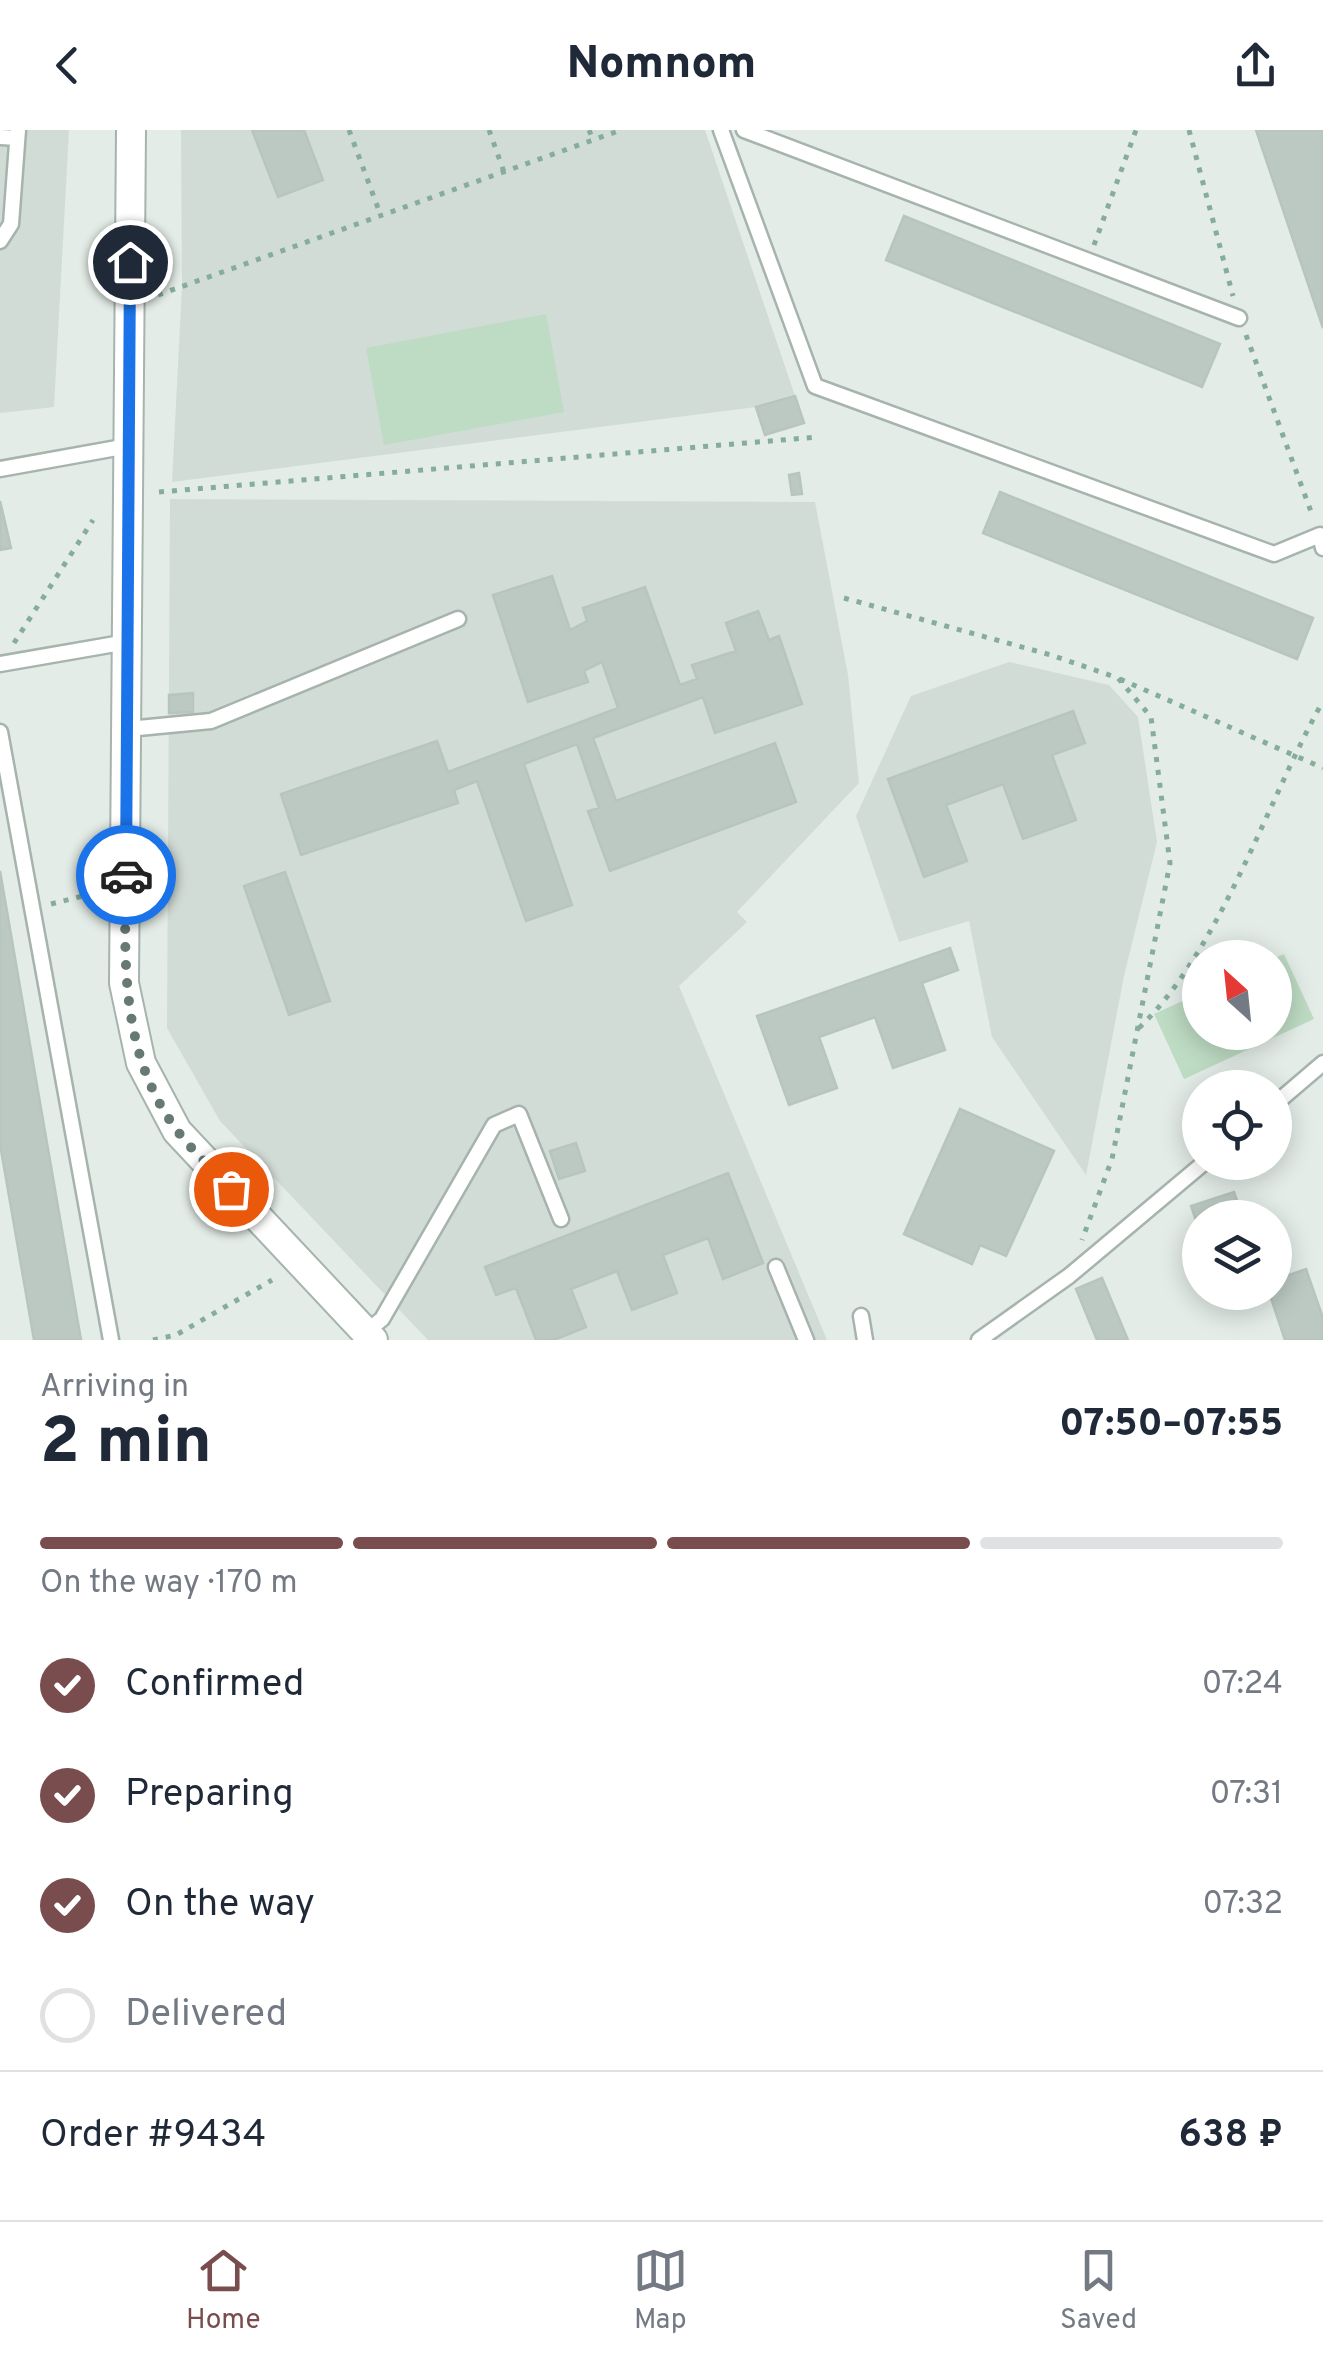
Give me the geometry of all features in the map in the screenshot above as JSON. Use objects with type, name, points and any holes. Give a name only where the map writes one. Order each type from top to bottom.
[{"type":"street","points":[[132,130],[124,983],[141,1063],[177,1131],[369,1336]]},
{"type":"lane","points":[[721,130],[815,386],[1274,554],[1322,539]]},
{"type":"lane","points":[[744,130],[1239,318]]},
{"type":"lane","points":[[0,137],[18,134],[11,224],[0,241]]},
{"type":"lane","points":[[0,469],[128,446]]},
{"type":"lane","points":[[128,728],[211,720],[458,619]]},
{"type":"lane","points":[[0,664],[127,642]]},
{"type":"lane","points":[[0,732],[111,1340]]},
{"type":"lane","points":[[1292,1090],[1323,1064]]},
{"type":"lane","points":[[369,1336],[494,1125],[519,1114],[562,1219]]},
{"type":"lane","points":[[979,1340],[1069,1276],[1184,1180]]},
{"type":"lane","points":[[776,1268],[806,1340]]},
{"type":"lane","points":[[861,1316],[865,1340]]},
{"type":"path","points":[[349,130],[380,216]]},
{"type":"path","points":[[488,130],[504,172]]},
{"type":"path","points":[[589,130],[592,140]]},
{"type":"path","points":[[158,295],[621,130]]},
{"type":"path","points":[[1088,260],[1136,130]]},
{"type":"path","points":[[159,492],[818,437]]},
{"type":"path","points":[[12,645],[24,634],[93,520]]},
{"type":"path","points":[[844,598],[1052,655],[1118,678],[1323,768]]},
{"type":"path","points":[[1069,1276],[1112,1160],[1170,863],[1151,718],[1118,678]]},
{"type":"path","points":[[1137,1030],[1170,999],[1217,915],[1293,755],[1323,702]]},
{"type":"path","points":[[32,909],[86,895]]},
{"type":"path","points":[[153,1340],[176,1335],[272,1280]]},
{"type":"shaded area","points":[[0,130],[69,130],[54,407],[0,413]]},
{"type":"shaded area","points":[[181,130],[705,130],[795,396],[756,407],[172,482],[182,286]]},
{"type":"shaded area","points":[[170,499],[815,502],[848,675],[859,783],[737,912],[747,922],[679,986],[827,1340],[428,1340],[220,1121],[167,1028]]},
{"type":"shaded area","points":[[1009,662],[1109,685],[1138,717],[1157,842],[1124,976],[1086,1175],[992,1037],[969,921],[899,942],[856,816],[911,696]]},
{"type":"green space","points":[[546,314],[564,412],[384,445],[366,348]]},
{"type":"green space","points":[[1292,971],[1314,1019],[1292,1029]]},
{"type":"green space","points":[[1182,1001],[1182,1050],[1247,1050],[1204,1070],[1182,1070],[1182,1075],[1154,1014]]},
{"type":"building","points":[[252,130],[304,130],[323,180],[278,197]]},
{"type":"building","points":[[1256,130],[1323,130],[1323,328]]},
{"type":"building","points":[[904,216],[1220,344],[1202,387],[886,260]]},
{"type":"building","points":[[795,396],[804,423],[765,435],[756,407]]},
{"type":"building","points":[[799,473],[802,494],[792,495],[789,475]]},
{"type":"building","points":[[1000,492],[1313,618],[1297,659],[983,533]]},
{"type":"building","points":[[0,501],[11,548],[0,550]]},
{"type":"building","points":[[552,576],[570,630],[587,621],[583,608],[645,587],[680,685],[697,679],[692,665],[736,651],[726,623],[758,611],[769,640],[779,636],[802,704],[715,733],[703,697],[593,738],[616,801],[775,743],[796,802],[610,871],[588,811],[599,808],[577,744],[524,764],[572,905],[526,921],[477,781],[454,790],[458,803],[301,855],[281,794],[437,741],[448,772],[618,708],[602,662],[584,671],[588,682],[528,702],[493,595]]},
{"type":"building","points":[[193,693],[193,712],[169,713],[169,695]]},
{"type":"building","points":[[1073,711],[1085,743],[1052,755],[1076,820],[1023,839],[1003,784],[946,805],[967,861],[924,877],[888,779]]},
{"type":"building","points":[[0,871],[81,1340],[34,1340],[0,1144]]},
{"type":"building","points":[[285,872],[330,1001],[289,1015],[244,886]]},
{"type":"building","points":[[950,948],[958,970],[922,983],[945,1050],[893,1068],[875,1017],[819,1037],[837,1088],[789,1105],[757,1016]]},
{"type":"building","points":[[960,1109],[1054,1151],[1006,1256],[980,1245],[972,1264],[904,1234]]},
{"type":"building","points":[[576,1143],[585,1171],[559,1179],[550,1151]]},
{"type":"building","points":[[728,1173],[763,1263],[723,1279],[708,1238],[663,1255],[677,1293],[632,1310],[617,1271],[571,1289],[586,1327],[554,1340],[536,1340],[516,1288],[496,1295],[485,1267]]},
{"type":"building","points":[[1234,1192],[1237,1200],[1209,1200]]},
{"type":"building","points":[[1306,1269],[1323,1318],[1323,1340],[1285,1340],[1275,1310],[1292,1310],[1292,1274]]},
{"type":"building","points":[[1102,1278],[1128,1340],[1097,1340],[1076,1289]]},
{"type":"way so far","points":[[126,875],[124,983],[141,1063],[177,1131],[231,1189]]},
{"type":"route","points":[[126,875],[130,262]]}]
